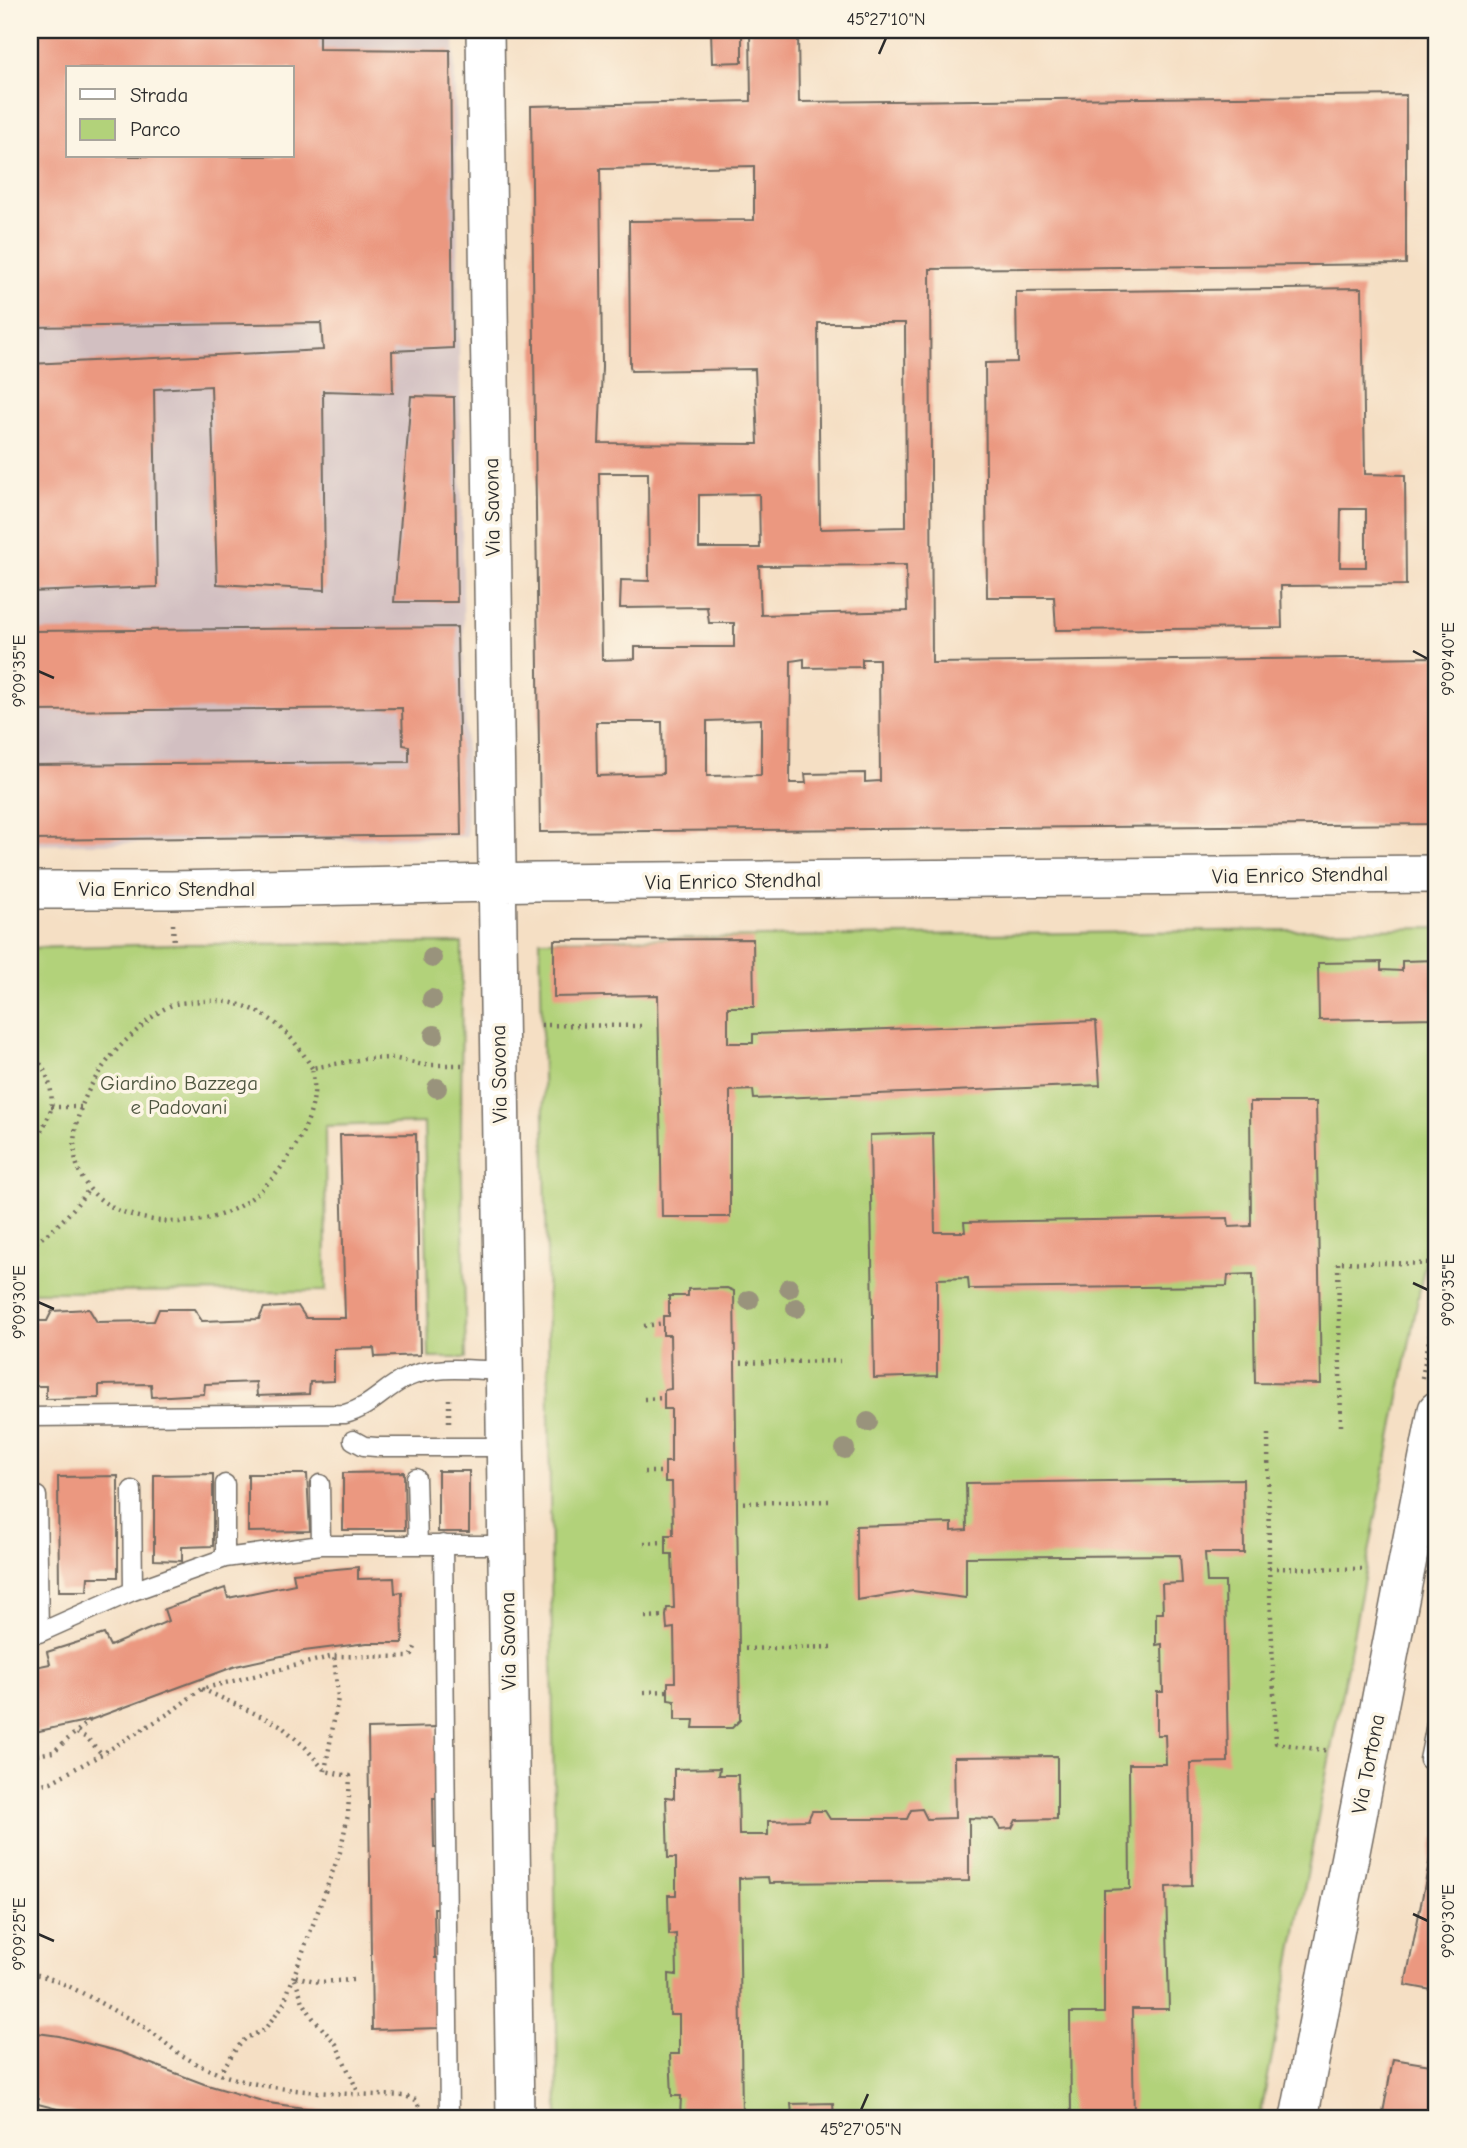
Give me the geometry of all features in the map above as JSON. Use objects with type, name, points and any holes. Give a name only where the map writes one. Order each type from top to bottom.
[{"type":"street","name":"Via Savona","points":[[485,30],[515,2118]]},
{"type":"street","name":"Via Enrico Stendhal","points":[[30,890],[1437,874]]},
{"type":"street","name":"Via Tortona","points":[[1299,2118],[1437,1410]]},
{"type":"lane","points":[[30,1417],[345,1414],[360,1410],[406,1378],[438,1369],[503,1371]]},
{"type":"lane","points":[[352,1440],[364,1446],[376,1447],[505,1447]]},
{"type":"lane","points":[[416,1478],[418,1544]]},
{"type":"lane","points":[[225,1484],[225,1558]]},
{"type":"lane","points":[[320,1484],[321,1545]]},
{"type":"lane","points":[[132,1490],[132,1591]]},
{"type":"lane","points":[[37,1496],[40,1633],[132,1591],[225,1558],[321,1545],[506,1545]]},
{"type":"lane","points":[[443,1544],[449,2118]]},
{"type":"lane","points":[[1437,1719],[1429,1760],[1437,1761]]},
{"type":"path","points":[[211,1001],[248,1007],[284,1029],[300,1047],[312,1068],[314,1092],[311,1113],[301,1137],[271,1182],[253,1198],[212,1217],[190,1222],[136,1217],[107,1205],[89,1189],[78,1168],[74,1144],[81,1107],[104,1064],[148,1020],[175,1004],[211,1001]]},
{"type":"path","points":[[541,1025],[641,1026]]},
{"type":"path","points":[[30,1054],[44,1068],[51,1107],[34,1144],[30,1147]]},
{"type":"path","points":[[312,1068],[364,1059],[393,1058],[423,1065],[462,1066]]},
{"type":"path","points":[[51,1107],[81,1107]]},
{"type":"path","points":[[30,1246],[52,1232],[68,1217],[89,1189]]},
{"type":"path","points":[[1341,1426],[1338,1262],[1432,1264]]},
{"type":"path","points":[[644,1326],[664,1324]]},
{"type":"path","points":[[734,1363],[840,1362]]},
{"type":"path","points":[[448,1447],[449,1369]]},
{"type":"path","points":[[644,1399],[664,1398]]},
{"type":"path","points":[[1268,1434],[1269,1568],[1276,1743],[1330,1751]]},
{"type":"path","points":[[644,1472],[665,1472]]},
{"type":"path","points":[[736,1503],[829,1501]]},
{"type":"path","points":[[644,1543],[666,1542]]},
{"type":"path","points":[[1269,1568],[1366,1569]]},
{"type":"path","points":[[645,1617],[667,1616]]},
{"type":"path","points":[[30,1787],[51,1782],[102,1755],[172,1712],[201,1689],[334,1656],[408,1657],[412,1655],[416,1645]]},
{"type":"path","points":[[737,1649],[833,1647]]},
{"type":"path","points":[[325,1772],[338,1698],[334,1656]]},
{"type":"path","points":[[201,1689],[279,1725],[304,1747],[325,1772],[350,1776],[348,1815],[340,1852],[283,2005],[264,2030],[246,2038],[220,2073]]},
{"type":"path","points":[[644,1692],[668,1691]]},
{"type":"path","points":[[30,1756],[53,1752],[90,1720]]},
{"type":"path","points":[[77,1733],[87,1738],[102,1755]]},
{"type":"path","points":[[30,1973],[66,1984],[149,2030],[186,2058],[220,2073],[264,2085],[311,2093],[405,2096],[416,2100],[420,2107],[420,2118]]},
{"type":"path","points":[[294,1976],[319,1982],[353,1980]]},
{"type":"path","points":[[294,1976],[303,2002],[336,2045],[359,2094]]},
{"type":"shaded area","points":[[30,30],[454,30],[467,837],[30,845]]},
{"type":"green space","points":[[1437,928],[1437,1200],[1260,2118],[558,2118],[547,1256],[540,940]]},
{"type":"green space","name":"Giardino Bazzega e Padovani","points":[[462,943],[461,1136],[466,1358],[429,1358],[424,1123],[325,1126],[326,1291],[30,1292],[30,948],[174,944]]},
{"type":"building","points":[[30,30],[319,30],[319,49],[450,50],[453,348],[392,351],[393,393],[323,391],[325,590],[217,584],[211,386],[154,389],[157,587],[30,592],[30,364],[323,350],[321,323],[30,327]]},
{"type":"building","points":[[711,30],[742,30],[742,62],[712,63]]},
{"type":"building","points":[[750,30],[798,30],[799,102],[1406,95],[1406,264],[930,269],[932,663],[1437,657],[1437,824],[540,832],[531,106],[751,101]],"holes":[[[754,166],[754,220],[629,221],[630,366],[631,371],[755,369],[758,444],[599,443],[602,367],[600,169]],[[818,323],[905,323],[906,527],[820,529]],[[599,473],[648,473],[649,581],[621,580],[620,608],[707,607],[709,623],[734,623],[734,647],[635,647],[635,659],[602,660]],[[759,494],[760,548],[699,548],[699,495]],[[906,565],[907,611],[761,615],[759,566]],[[804,659],[804,668],[862,667],[862,659],[879,659],[880,781],[865,782],[865,773],[805,774],[806,783],[790,783],[791,661]],[[761,719],[761,775],[707,776],[707,721]],[[596,722],[662,722],[663,774],[597,776]]]},
{"type":"building","points":[[1362,288],[1365,474],[1405,475],[1406,585],[1281,586],[1282,628],[1056,630],[1054,597],[987,597],[985,363],[1017,362],[1016,292]],"holes":[[[1341,509],[1366,509],[1366,567],[1340,567]]]},
{"type":"building","points":[[411,396],[454,397],[457,602],[394,602]]},
{"type":"building","points":[[457,627],[461,835],[30,840],[30,765],[409,762],[409,746],[403,745],[402,708],[30,711],[30,631]]},
{"type":"building","points":[[753,939],[754,1007],[728,1007],[728,1043],[753,1043],[753,1034],[1096,1021],[1100,1085],[754,1099],[753,1090],[730,1091],[730,1217],[662,1217],[658,995],[554,997],[554,940]]},
{"type":"building","points":[[1437,960],[1437,1018],[1319,1020],[1318,963],[1381,962],[1381,970],[1402,971],[1402,961]]},
{"type":"building","points":[[1250,1102],[1316,1102],[1321,1384],[1255,1383],[1253,1274],[1228,1275],[1227,1286],[969,1289],[968,1278],[937,1279],[937,1376],[874,1378],[870,1135],[933,1133],[935,1232],[965,1232],[964,1222],[1228,1218],[1229,1227],[1251,1226]]},
{"type":"building","points":[[416,1134],[420,1355],[375,1357],[374,1348],[334,1349],[334,1381],[310,1382],[309,1394],[257,1396],[256,1382],[205,1384],[204,1394],[152,1397],[151,1384],[99,1385],[99,1398],[46,1399],[46,1386],[30,1386],[31,1321],[47,1321],[52,1311],[89,1309],[97,1322],[154,1321],[159,1309],[194,1309],[202,1321],[259,1319],[264,1308],[298,1306],[306,1318],[345,1318],[340,1135]]},
{"type":"building","points":[[727,1288],[734,1291],[740,1720],[732,1728],[693,1728],[694,1720],[675,1720],[675,1701],[668,1700],[668,1682],[675,1682],[674,1628],[667,1629],[666,1616],[667,1608],[674,1608],[672,1554],[666,1554],[666,1535],[673,1535],[672,1482],[665,1482],[665,1462],[671,1462],[671,1409],[664,1409],[664,1390],[671,1389],[670,1335],[663,1335],[663,1316],[669,1316],[669,1296],[688,1296],[688,1289]]},
{"type":"building","points":[[438,1471],[469,1471],[469,1532],[438,1532]]},
{"type":"building","points":[[404,1472],[405,1530],[343,1530],[343,1473]]},
{"type":"building","points":[[213,1474],[213,1546],[182,1547],[182,1561],[154,1560],[154,1475]]},
{"type":"building","points":[[248,1474],[307,1474],[310,1531],[248,1532]]},
{"type":"building","points":[[118,1476],[118,1577],[88,1577],[87,1591],[59,1591],[58,1477]]},
{"type":"building","points":[[1243,1479],[1244,1553],[1205,1553],[1207,1582],[1225,1582],[1228,1762],[1190,1763],[1192,1886],[1166,1887],[1169,2009],[1132,2009],[1134,2118],[1071,2118],[1070,2013],[1104,2013],[1104,1890],[1130,1889],[1129,1764],[1166,1764],[1165,1735],[1157,1735],[1157,1692],[1163,1692],[1162,1644],[1156,1645],[1156,1613],[1163,1613],[1162,1584],[1182,1583],[1180,1555],[966,1557],[966,1598],[913,1591],[857,1600],[856,1526],[952,1523],[952,1531],[967,1530],[966,1483]]},
{"type":"building","points":[[358,1567],[358,1579],[394,1578],[395,1593],[402,1592],[403,1643],[367,1643],[304,1651],[236,1666],[90,1720],[30,1733],[30,1668],[50,1664],[47,1652],[104,1634],[110,1646],[168,1621],[164,1609],[225,1588],[228,1598],[295,1584],[293,1573]]},
{"type":"building","points":[[436,1727],[438,1798],[433,1798],[434,1848],[443,1848],[445,1908],[434,1908],[435,1958],[441,1958],[440,2028],[372,2030],[368,1729]]},
{"type":"building","points":[[1057,1756],[1057,1819],[1016,1820],[1012,1828],[1000,1829],[994,1819],[969,1818],[969,1881],[769,1883],[768,1877],[739,1878],[742,2116],[680,2118],[681,2096],[672,2096],[670,2054],[679,2054],[679,2015],[670,2015],[669,1974],[677,1975],[676,1934],[669,1935],[668,1895],[676,1895],[676,1858],[668,1858],[666,1797],[674,1798],[674,1769],[720,1768],[719,1775],[738,1775],[739,1835],[768,1835],[768,1821],[808,1820],[812,1811],[825,1811],[830,1819],[907,1819],[911,1810],[922,1809],[927,1819],[955,1818],[954,1757]]},
{"type":"building","points":[[1434,1838],[1437,1838],[1437,1991],[1405,1985]]},
{"type":"building","points":[[30,2032],[59,2036],[120,2052],[204,2084],[269,2103],[325,2111],[406,2114],[406,2118],[116,2118],[102,2112],[100,2118],[92,2118],[38,2104],[38,2099],[30,2097]]},
{"type":"building","points":[[1393,2059],[1437,2066],[1437,2118],[1382,2118]]},
{"type":"building","points":[[833,2103],[834,2118],[773,2118],[773,2114],[792,2114],[791,2104]]}]
